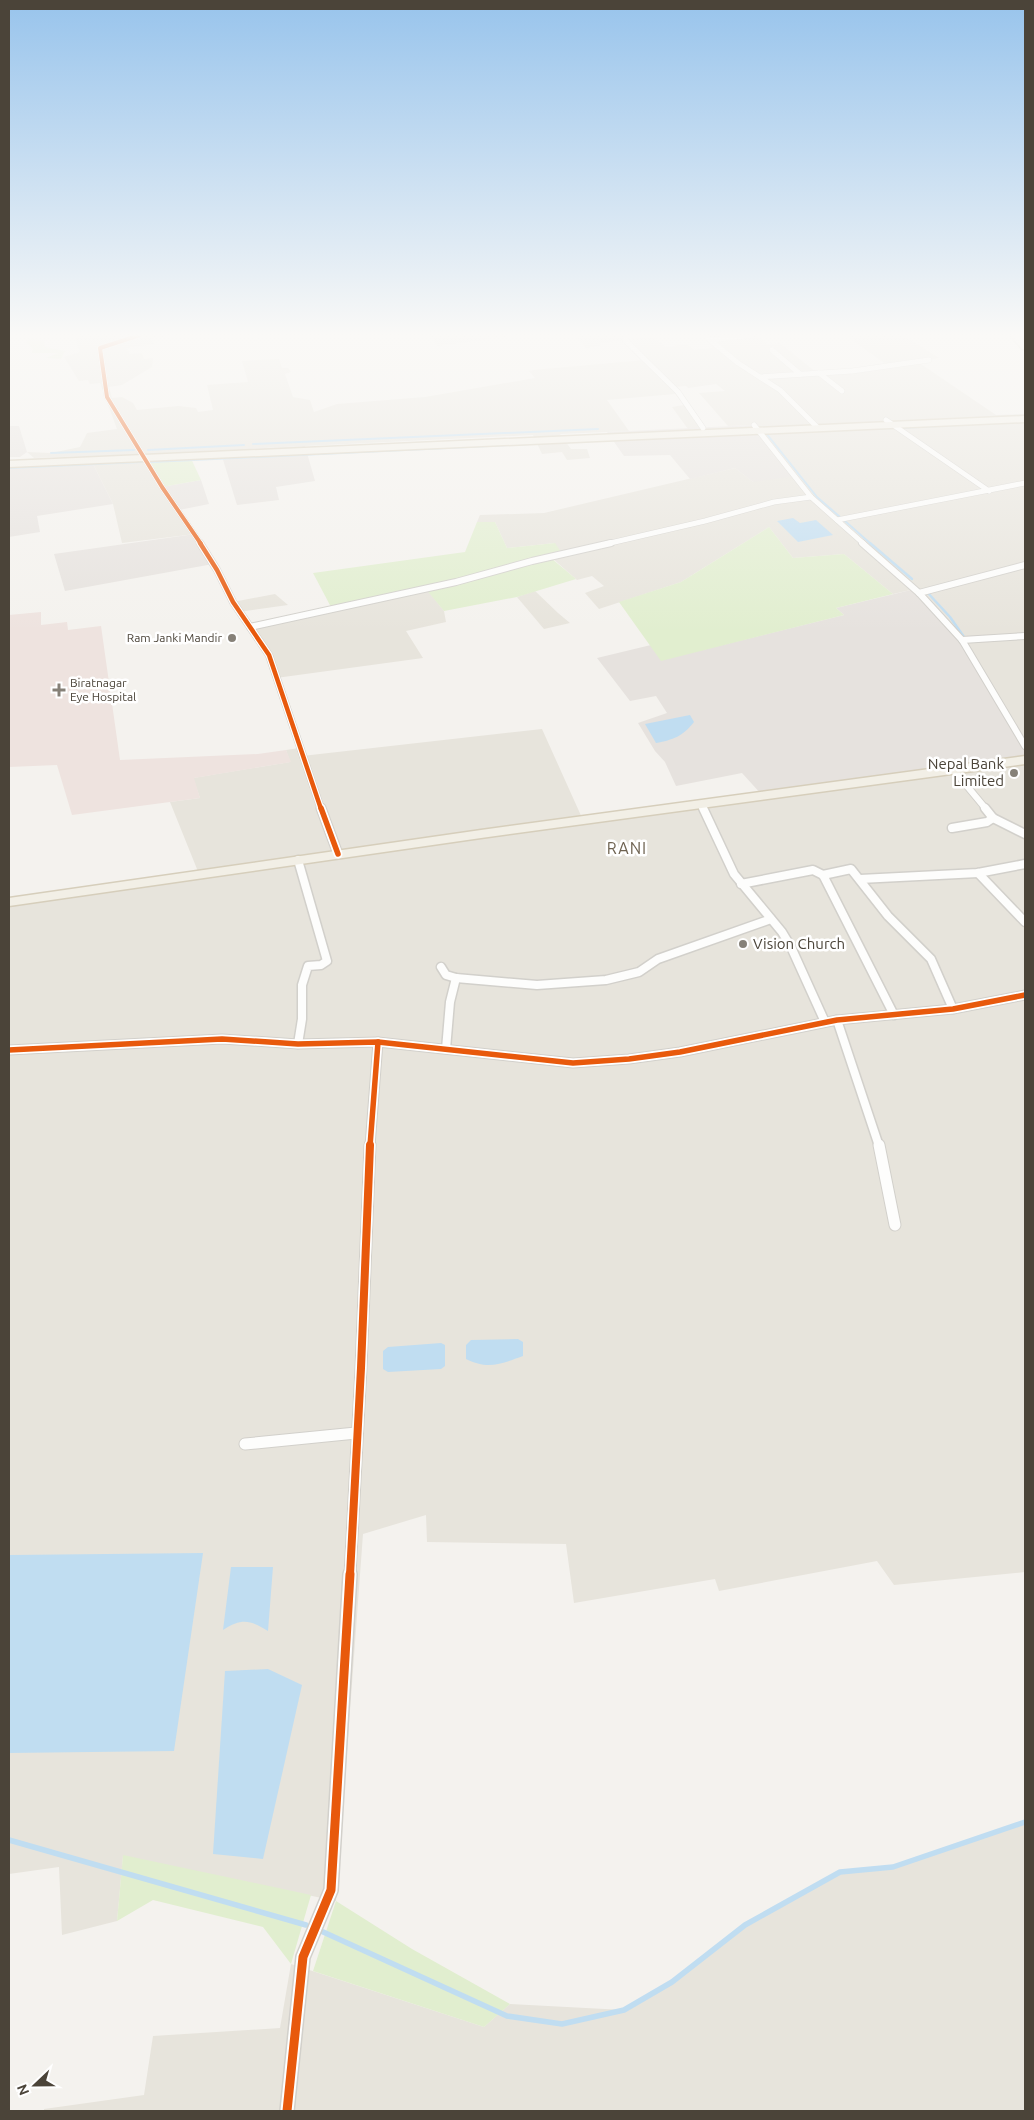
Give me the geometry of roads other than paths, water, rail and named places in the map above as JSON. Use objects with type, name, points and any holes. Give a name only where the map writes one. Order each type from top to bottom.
[{"type":"main road","points":[[320,448],[589,434]]},
{"type":"main road","points":[[9,464],[627,434]]},
{"type":"main road","points":[[9,459],[144,456]]},
{"type":"main road","points":[[9,902],[952,768],[1025,760]]},
{"type":"street","points":[[130,434],[217,570],[232,602],[269,655],[302,756],[338,854]]},
{"type":"street","points":[[761,434],[811,496],[919,593],[962,640],[1025,746]]},
{"type":"street","points":[[906,434],[989,491]]},
{"type":"street","points":[[837,520],[1025,483]]},
{"type":"street","points":[[250,627],[456,582],[532,561],[705,521],[774,502],[811,496]]},
{"type":"street","points":[[919,593],[1025,565]]},
{"type":"street","points":[[962,640],[1025,636]]},
{"type":"street","points":[[952,768],[993,818],[1025,834]]},
{"type":"street","points":[[702,805],[734,874],[791,947],[825,1022]]},
{"type":"street","points":[[952,828],[987,822],[993,818]]},
{"type":"street","points":[[298,860],[327,961],[321,965],[308,966],[302,985],[302,1019],[298,1044]]},
{"type":"street","points":[[860,879],[978,873],[1025,864]]},
{"type":"street","points":[[741,884],[812,870],[823,875],[851,869],[888,916],[931,959],[953,1009]]},
{"type":"street","points":[[978,873],[1025,922]]},
{"type":"street","points":[[823,875],[856,943],[894,1014]]},
{"type":"street","points":[[441,967],[446,975],[456,978],[537,985],[565,984],[622,977],[639,972],[658,959],[771,919]]},
{"type":"street","points":[[446,1049],[450,1002],[456,978]]},
{"type":"street","points":[[9,1050],[222,1039],[298,1044],[378,1042],[573,1063],[709,1047],[837,1020],[953,1009],[1025,996]]},
{"type":"street","points":[[837,1020],[878,1141],[896,1225]]},
{"type":"street","points":[[286,2111],[303,1957],[331,1890],[339,1782],[356,1433],[361,1368],[368,1166],[378,1042]]},
{"type":"street","points":[[245,1444],[356,1433]]},
{"type":"water","points":[[793,518],[800,523],[816,520],[833,535],[798,542],[777,521]]},
{"type":"water","points":[[690,715],[694,722],[686,731],[673,739],[662,742],[656,743],[645,724]]},
{"type":"water","points":[[518,1339],[523,1342],[523,1356],[494,1365],[481,1364],[466,1359],[466,1345],[471,1340]]},
{"type":"water","points":[[441,1343],[445,1345],[445,1366],[441,1369],[388,1372],[383,1369],[383,1351],[388,1347]]},
{"type":"water","points":[[203,1553],[174,1751],[9,1753],[10,1555]]},
{"type":"water","points":[[231,1567],[273,1567],[268,1631],[246,1622],[241,1622],[223,1630]]},
{"type":"water","points":[[268,1669],[302,1685],[263,1859],[213,1854],[225,1671]]},
{"type":"waterway","points":[[253,444],[485,434]]},
{"type":"waterway","points":[[767,434],[817,497],[840,517]]},
{"type":"waterway","points":[[658,438],[726,435]]},
{"type":"waterway","points":[[151,462],[616,440]]},
{"type":"waterway","points":[[148,450],[244,445]]},
{"type":"waterway","points":[[51,453],[134,450]]},
{"type":"waterway","points":[[9,468],[141,462]]},
{"type":"waterway","points":[[845,521],[871,544]]},
{"type":"waterway","points":[[870,543],[912,579]]},
{"type":"waterway","points":[[927,592],[950,617],[964,637]]},
{"type":"waterway","points":[[321,1931],[507,2016],[562,2024],[624,2010],[672,1982],[745,1925],[840,1872],[893,1867],[1025,1822]]},
{"type":"waterway","points":[[9,1840],[306,1925]]},
{"type":"place","name":"Ram Janki Mandir","points":[[232,638]]},
{"type":"place","name":"Biratnagar Eye Hospital","points":[[59,690]]},
{"type":"place","name":"Nepal Bank Limited","points":[[1014,773]]},
{"type":"place","name":"Vision Church","points":[[743,944]]},
{"type":"district","name":"RANI","points":[[627,848]]}]
